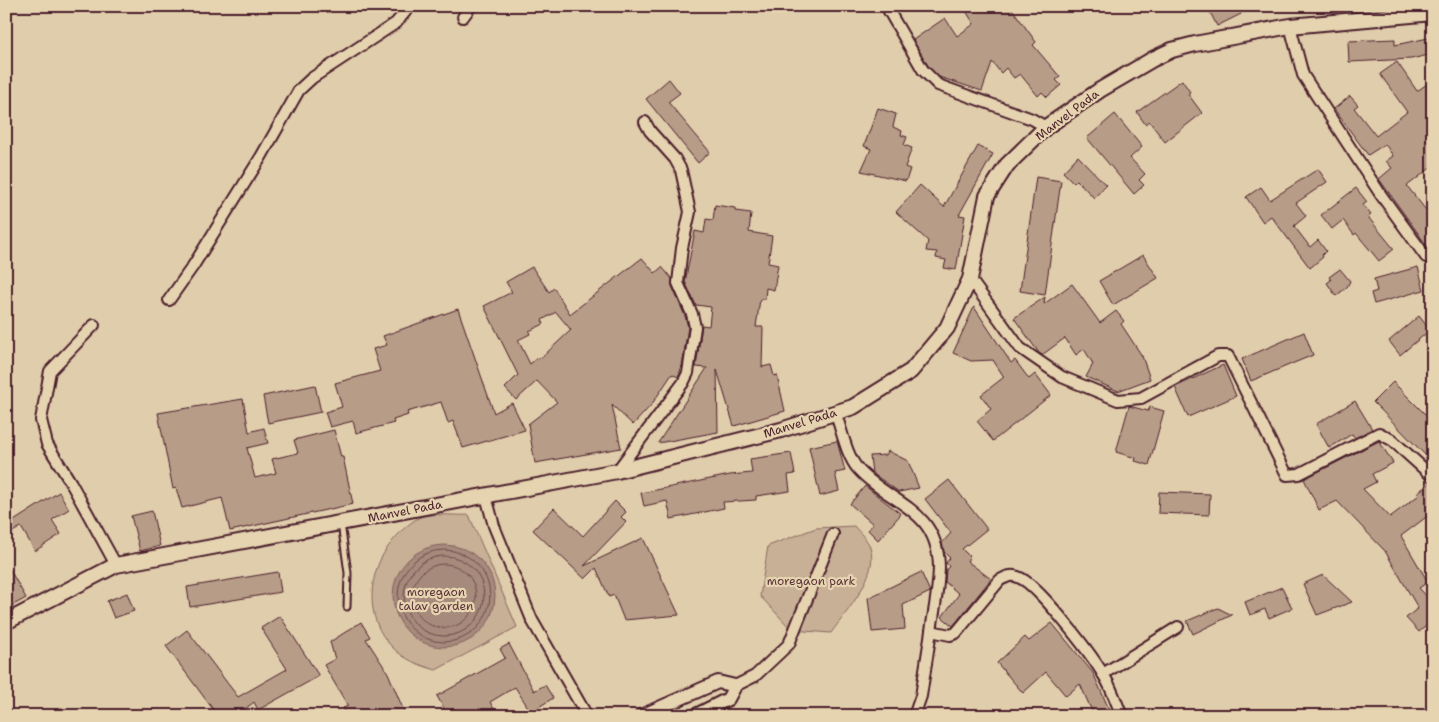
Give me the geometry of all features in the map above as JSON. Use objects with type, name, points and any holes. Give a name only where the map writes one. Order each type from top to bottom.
[{"type":"main road","name":"Manvel Pada","points":[[6,622],[116,566],[617,471],[781,430],[853,407],[911,371],[947,328],[970,279],[988,196],[1007,165],[1046,128],[1100,90],[1172,50],[1290,26],[1433,12]]},
{"type":"street","points":[[168,300],[193,266],[299,90],[312,78],[396,23],[410,6]]},
{"type":"street","points":[[464,17],[471,6]]},
{"type":"street","points":[[886,6],[922,70],[938,85],[1032,119],[1046,128]]},
{"type":"street","points":[[1429,6],[1433,12]]},
{"type":"street","points":[[1290,26],[1303,74],[1381,195],[1426,257]]},
{"type":"street","points":[[617,471],[683,383],[688,373],[694,327],[692,314],[678,283],[682,248],[690,212],[681,170],[675,159],[650,131],[645,122]]},
{"type":"street","points":[[970,279],[1020,348],[1062,377],[1118,400],[1141,398],[1218,356],[1228,356],[1286,474],[1292,476],[1299,474],[1379,433],[1392,440],[1431,473]]},
{"type":"street","points":[[94,325],[50,371],[41,420],[47,444],[71,483],[116,566]]},
{"type":"street","points":[[835,412],[857,468],[867,478],[914,510],[926,525],[935,544],[939,566],[921,696],[914,716]]},
{"type":"street","points":[[486,496],[494,526],[532,620],[587,716]]},
{"type":"street","points":[[694,716],[728,699],[735,686],[755,676],[789,644],[833,534]]},
{"type":"street","points":[[931,631],[950,635],[956,633],[1000,580],[1008,576],[1016,576],[1042,595],[1103,674],[1122,716]]},
{"type":"street","points":[[1103,674],[1178,627]]},
{"type":"street","points":[[641,716],[718,682],[735,686]]},
{"type":"lane","points":[[341,523],[348,574],[347,607]]},
{"type":"green space","name":"moregaon talav garden","points":[[428,515],[469,515],[517,627],[436,670],[407,659],[392,647],[383,636],[373,609],[373,581],[383,555],[391,543],[414,520]]},
{"type":"green space","name":"moregaon park","points":[[854,526],[869,544],[872,558],[866,581],[853,604],[831,633],[792,630],[760,596],[768,546],[816,528]]},
{"type":"water","points":[[444,545],[464,549],[480,560],[491,576],[495,596],[491,616],[480,632],[464,643],[444,647],[424,643],[408,632],[397,616],[393,596],[397,576],[408,560],[424,549]]},
{"type":"building","points":[[963,6],[1010,6],[1036,42],[1033,45],[1060,77],[1056,80],[1061,85],[1047,97],[1042,92],[1038,96],[1020,74],[1014,78],[1006,68],[1001,73],[992,62],[982,91],[939,77],[928,66],[913,40],[945,18],[957,36],[974,24]]},
{"type":"building","points":[[1207,6],[1238,6],[1241,14],[1217,26]]},
{"type":"building","points":[[1433,37],[1433,54],[1411,59],[1349,62],[1348,41],[1395,39],[1395,45]]},
{"type":"building","points":[[1397,62],[1417,91],[1433,80],[1433,166],[1407,186],[1433,219],[1433,254],[1379,179],[1392,168],[1386,161],[1393,156],[1385,144],[1368,155],[1334,109],[1350,96],[1358,105],[1354,108],[1376,136],[1407,112],[1380,74]]},
{"type":"building","points":[[669,79],[680,93],[668,102],[710,152],[698,163],[646,99]]},
{"type":"building","points":[[1182,80],[1190,92],[1188,94],[1202,113],[1165,142],[1149,121],[1145,124],[1137,112]]},
{"type":"building","points":[[878,108],[896,114],[893,127],[902,131],[901,135],[907,137],[904,145],[912,148],[905,167],[910,169],[906,181],[861,171],[871,149],[864,146]]},
{"type":"building","points":[[1115,114],[1142,147],[1130,158],[1145,174],[1139,180],[1144,185],[1134,194],[1087,138]]},
{"type":"building","points":[[978,146],[993,154],[959,215],[965,216],[956,270],[944,268],[946,260],[936,258],[937,252],[926,251],[928,241],[896,212],[920,185],[944,207]]},
{"type":"building","points":[[1078,156],[1106,185],[1094,198],[1077,180],[1074,183],[1063,172]]},
{"type":"building","points":[[1318,169],[1327,182],[1296,203],[1306,216],[1294,226],[1310,247],[1318,240],[1326,251],[1322,255],[1323,257],[1310,268],[1271,216],[1263,222],[1246,197],[1261,187],[1270,200]]},
{"type":"building","points":[[1036,177],[1061,181],[1045,295],[1020,291]]},
{"type":"building","points":[[1356,188],[1367,202],[1363,205],[1371,215],[1368,217],[1394,249],[1379,261],[1356,233],[1354,235],[1343,220],[1332,229],[1321,215]]},
{"type":"building","points":[[715,205],[735,208],[735,211],[751,213],[749,232],[772,236],[768,263],[778,265],[774,290],[766,288],[765,299],[760,299],[756,327],[763,327],[762,367],[771,365],[774,376],[777,375],[785,411],[734,426],[717,370],[718,432],[658,443],[707,368],[696,367],[702,325],[709,326],[711,307],[696,305],[685,282],[695,231],[704,233],[706,219],[713,220]]},
{"type":"building","points":[[1143,255],[1158,278],[1113,305],[1099,281]]},
{"type":"building","points":[[642,258],[655,273],[662,267],[672,279],[672,286],[688,327],[682,366],[678,377],[672,374],[652,404],[633,425],[612,405],[621,448],[535,463],[528,424],[557,402],[537,381],[516,400],[505,388],[518,375],[484,306],[512,292],[506,282],[532,267],[549,292],[554,288],[570,314]],"holes":[[[556,312],[571,330],[540,359],[538,357],[530,364],[518,340],[530,334],[529,331],[544,324],[542,320]]]},
{"type":"building","points":[[1418,267],[1424,290],[1374,304],[1371,293],[1377,291],[1374,279]]},
{"type":"building","points":[[1340,269],[1350,281],[1347,287],[1336,296],[1327,283],[1331,280],[1329,277]]},
{"type":"building","points":[[1072,284],[1100,323],[1116,311],[1124,321],[1121,324],[1142,356],[1150,379],[1118,391],[1086,377],[1093,364],[1084,349],[1076,355],[1065,338],[1042,355],[1039,353],[1014,318],[1045,297],[1044,304]]},
{"type":"building","points":[[974,307],[1011,363],[1015,360],[1029,379],[1035,374],[1051,395],[993,441],[977,421],[991,409],[981,395],[1004,377],[993,360],[971,361],[953,353]]},
{"type":"building","points":[[458,309],[494,413],[512,403],[525,430],[463,448],[453,421],[448,423],[441,402],[407,412],[408,415],[393,420],[394,423],[356,433],[353,421],[330,427],[325,412],[342,407],[335,383],[380,371],[373,349],[387,345],[383,336]]},
{"type":"building","points":[[1419,316],[1430,330],[1400,355],[1389,341]]},
{"type":"building","points":[[1304,332],[1313,355],[1251,381],[1242,359]]},
{"type":"building","points":[[1223,365],[1236,396],[1188,417],[1175,387]]},
{"type":"building","points":[[1393,382],[1433,422],[1433,463],[1373,402]]},
{"type":"building","points":[[315,385],[321,412],[268,423],[263,396]]},
{"type":"building","points":[[243,399],[249,432],[264,428],[268,443],[247,448],[255,478],[276,473],[272,459],[298,453],[294,440],[334,430],[341,457],[343,457],[353,504],[230,531],[222,498],[182,508],[176,488],[173,489],[158,413]]},
{"type":"building","points":[[1355,401],[1372,429],[1355,438],[1352,434],[1329,448],[1316,424]]},
{"type":"building","points":[[1129,406],[1148,411],[1150,407],[1164,411],[1149,465],[1135,461],[1136,458],[1116,452]]},
{"type":"building","points":[[837,441],[845,471],[835,473],[839,491],[820,496],[809,447]]},
{"type":"building","points":[[1379,441],[1393,463],[1372,474],[1376,482],[1363,489],[1390,517],[1419,495],[1417,493],[1430,483],[1433,484],[1433,512],[1401,536],[1428,582],[1419,588],[1433,603],[1433,620],[1419,632],[1406,618],[1418,608],[1385,551],[1337,501],[1319,510],[1304,479]]},
{"type":"building","points":[[888,451],[908,461],[919,488],[899,492],[872,473],[870,456],[886,455]]},
{"type":"building","points":[[791,453],[795,474],[788,475],[790,491],[756,496],[756,500],[723,502],[724,508],[671,519],[667,501],[644,506],[641,493],[730,475],[752,473],[750,459]]},
{"type":"building","points":[[949,480],[987,529],[962,549],[970,557],[967,561],[991,579],[953,626],[942,617],[959,594],[945,582],[946,570],[949,566],[946,563],[950,558],[944,552],[942,543],[951,533],[925,499]]},
{"type":"building","points":[[865,486],[901,514],[878,540],[868,530],[873,524],[850,504]]},
{"type":"building","points":[[59,492],[69,509],[52,520],[61,534],[35,551],[21,527],[6,536],[6,526]]},
{"type":"building","points":[[1159,492],[1210,494],[1209,515],[1158,513]]},
{"type":"building","points":[[615,501],[626,512],[621,517],[626,522],[584,566],[643,538],[679,615],[624,620],[614,595],[609,597],[596,568],[585,579],[533,530],[554,508],[583,536]]},
{"type":"building","points":[[152,511],[160,546],[140,551],[131,516]]},
{"type":"building","points":[[6,563],[26,598],[6,609]]},
{"type":"building","points":[[278,572],[281,592],[190,607],[187,587]]},
{"type":"building","points":[[921,572],[930,592],[903,605],[905,629],[872,632],[868,598]]},
{"type":"building","points":[[1323,575],[1352,602],[1317,615],[1303,584]]},
{"type":"building","points":[[1282,587],[1292,608],[1269,618],[1265,609],[1250,615],[1245,602]]},
{"type":"building","points":[[127,593],[134,611],[114,618],[107,601]]},
{"type":"building","points":[[1218,608],[1232,615],[1193,634],[1187,621]]},
{"type":"building","points":[[280,616],[319,676],[258,710],[254,702],[236,716],[218,716],[166,646],[187,630],[238,697],[287,669],[261,628]]},
{"type":"building","points":[[361,622],[370,637],[366,639],[388,673],[406,716],[347,716],[343,708],[348,706],[324,665],[335,659],[330,642]]},
{"type":"building","points":[[1052,623],[1093,673],[1112,716],[1094,716],[1080,684],[1066,696],[1046,672],[1023,693],[997,663],[1025,637],[1029,641]]},
{"type":"building","points":[[509,644],[534,691],[545,685],[553,698],[531,712],[515,687],[490,702],[498,716],[448,716],[437,696],[505,658],[500,649]]}]
